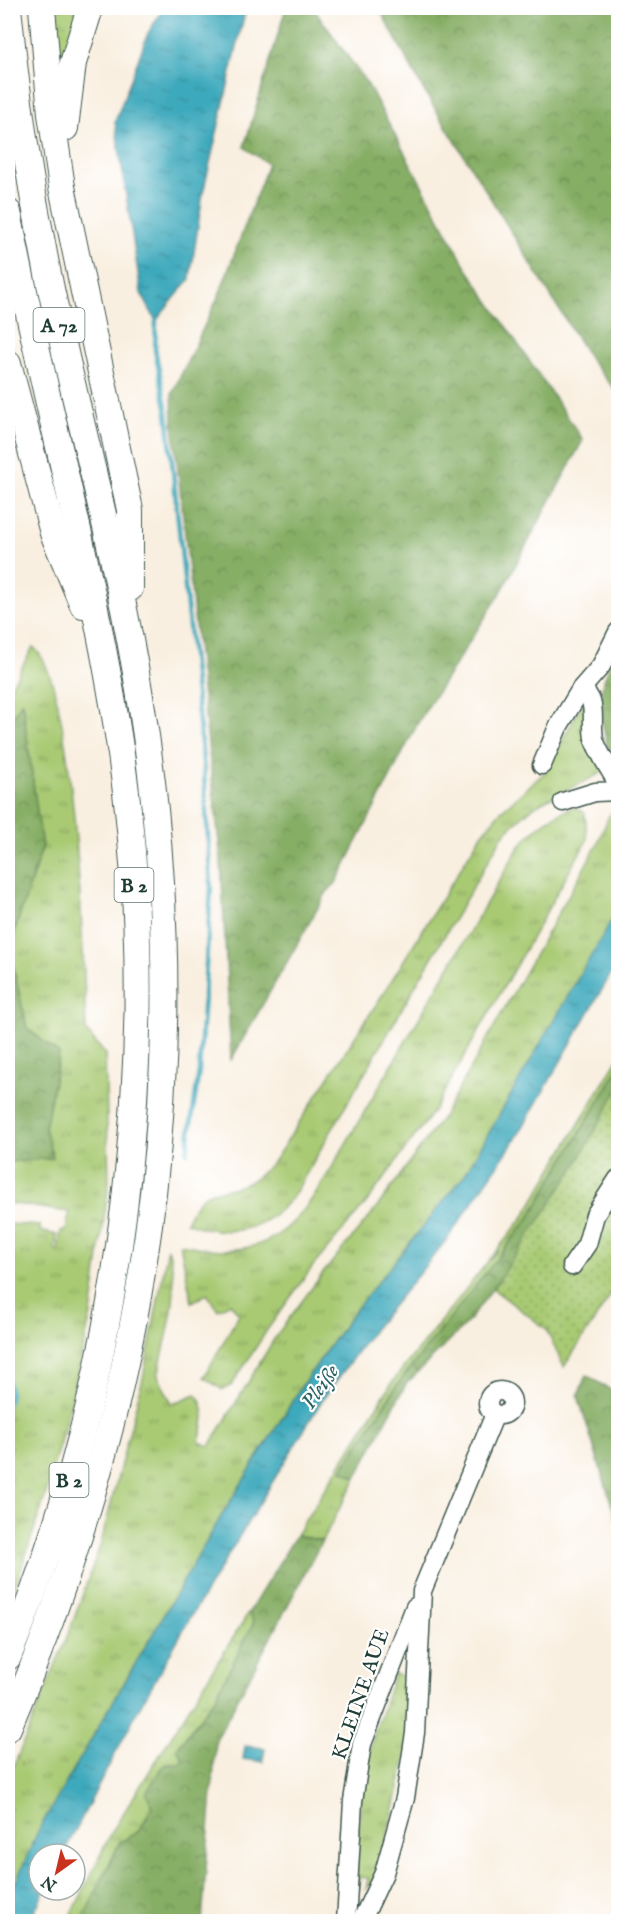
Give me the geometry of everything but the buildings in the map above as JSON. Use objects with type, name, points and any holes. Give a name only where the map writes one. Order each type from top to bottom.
[{"type":"highway","name":"A 72","points":[[9,8],[24,141],[43,249],[130,639]]},
{"type":"highway","points":[[42,8],[51,114],[77,260],[130,510],[130,639]]},
{"type":"highway","points":[[77,260],[68,182],[65,121],[73,63],[90,8]]},
{"type":"highway","name":"A 72","points":[[8,212],[106,661]]},
{"type":"highway","points":[[8,363],[53,533],[106,661]]},
{"type":"highway","name":"B 2","points":[[8,1728],[63,1590],[98,1476],[119,1395],[138,1305],[153,1192],[165,1074],[164,905],[150,760],[130,639]]},
{"type":"highway","name":"B 2","points":[[8,1656],[55,1526],[92,1388],[111,1298],[130,1155],[137,1024],[135,901],[120,745],[106,661]]},
{"type":"street","points":[[542,765],[558,727],[581,689],[601,666],[618,632]]},
{"type":"street","points":[[581,689],[588,693],[592,704],[594,741],[618,784]]},
{"type":"street","points":[[563,801],[595,792],[618,791]]},
{"type":"street","points":[[572,1266],[587,1244],[595,1215],[618,1179]]},
{"type":"street","name":"KLEINE AUE","points":[[346,1922],[352,1801],[360,1753],[388,1671],[495,1414]]},
{"type":"street","name":"KLEINE AUE","points":[[361,1922],[384,1873],[405,1798],[415,1733],[422,1591]]},
{"type":"green space","points":[[46,8],[82,8],[61,86]]},
{"type":"green space","points":[[286,8],[311,8],[317,13],[368,85],[467,269],[583,440],[500,594],[420,719],[336,883],[327,892],[231,1060],[221,861],[173,424],[172,394],[219,295],[268,164],[244,147]]},
{"type":"green space","points":[[379,8],[618,8],[618,393],[591,361],[423,89]]},
{"type":"green space","points":[[33,647],[48,670],[59,711],[68,766],[80,890],[86,1031],[105,1054],[109,1182],[91,1314],[71,1402],[45,1497],[8,1608],[8,1224],[40,1226],[40,1231],[57,1235],[55,1250],[58,1250],[61,1231],[66,1230],[69,1212],[8,1203],[8,1162],[52,1158],[45,1128],[59,1054],[27,1029],[9,948],[42,848],[22,702],[8,726],[8,692]]},
{"type":"green space","points":[[618,647],[618,747],[608,748],[600,707],[602,685]]},
{"type":"green space","points":[[22,701],[42,848],[9,948],[27,1028],[59,1054],[45,1128],[53,1158],[8,1162],[8,726]]},
{"type":"green space","points":[[582,704],[587,705],[604,771],[535,806],[503,835],[294,1195],[271,1217],[245,1229],[217,1230],[186,1222],[193,1209],[206,1195],[249,1182],[274,1161],[385,991],[480,837],[498,814],[545,772]]},
{"type":"green space","points":[[575,807],[585,813],[587,840],[434,1110],[366,1203],[313,1266],[267,1330],[232,1385],[223,1390],[204,1377],[239,1314],[230,1303],[218,1310],[207,1294],[192,1302],[180,1244],[217,1250],[243,1248],[277,1235],[302,1212],[334,1164],[519,847],[544,823]]},
{"type":"green space","points":[[615,809],[618,809],[618,909],[464,1176],[352,1314],[303,1384],[222,1515],[33,1842],[27,1842],[27,1856],[8,1900],[8,1780],[71,1627],[101,1543],[143,1378],[168,1248],[174,1282],[172,1313],[158,1376],[172,1404],[196,1394],[204,1411],[199,1442],[210,1446],[276,1336],[323,1273],[375,1210],[444,1115],[597,845],[609,816]]},
{"type":"green space","points":[[618,1058],[618,1069],[529,1218],[397,1385],[342,1470],[356,1478],[322,1541],[296,1535],[393,1381],[525,1215]]},
{"type":"green space","points":[[618,1069],[618,1089],[575,1167],[534,1232],[468,1322],[406,1384],[356,1478],[342,1470],[397,1385],[529,1218]]},
{"type":"green space","points":[[618,1089],[618,1284],[564,1367],[546,1329],[493,1289],[575,1167]]},
{"type":"green space","points":[[586,1375],[611,1390],[618,1421],[618,1525],[578,1396]]},
{"type":"green space","points":[[296,1535],[322,1541],[216,1740],[202,1921],[82,1921],[120,1842],[138,1832],[153,1807],[146,1793],[164,1765],[179,1764],[183,1758],[177,1749],[215,1698],[254,1622],[249,1612]]},
{"type":"green space","points":[[249,1612],[254,1622],[215,1698],[177,1748],[183,1758],[138,1832],[120,1842],[82,1921],[68,1922],[78,1902],[87,1902],[87,1883],[111,1833]]},
{"type":"green space","points":[[394,1674],[413,1679],[407,1754],[379,1871],[366,1890],[368,1878],[361,1877],[359,1888],[356,1884],[362,1773]]},
{"type":"water","points":[[164,8],[246,8],[203,193],[190,279],[156,321],[141,293],[115,122],[148,33]]},
{"type":"water","name":"Pleiße","points":[[618,909],[618,962],[517,1137],[449,1237],[373,1330],[321,1402],[193,1613],[137,1712],[69,1842],[33,1842],[222,1515],[303,1384],[352,1314],[464,1176]]},
{"type":"water","points":[[245,1746],[265,1748],[263,1762],[243,1759]]},
{"type":"water","points":[[27,1856],[27,1902],[39,1902],[30,1921],[8,1921],[8,1900]]},
{"type":"waterway","points":[[156,321],[155,349],[167,413],[204,771],[211,888],[199,1071],[187,1152]]},
{"type":"waterway","points":[[8,1379],[10,1392],[8,1403]]}]
